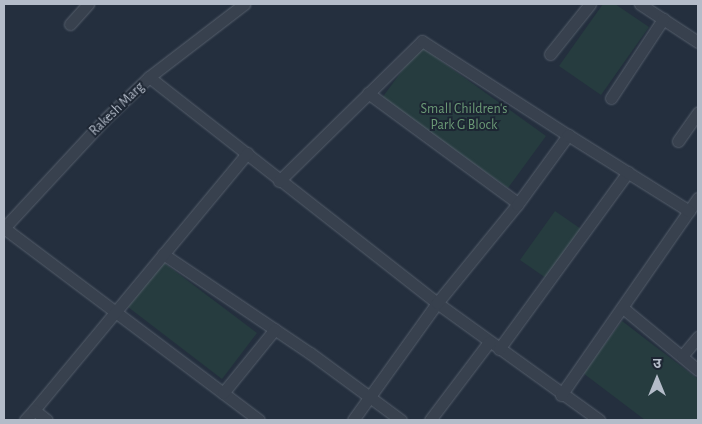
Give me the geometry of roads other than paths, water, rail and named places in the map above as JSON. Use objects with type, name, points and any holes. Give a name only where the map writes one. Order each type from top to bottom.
[{"type":"street","points":[[70,24],[88,4]]},
{"type":"street","name":"Rakesh Marg","points":[[4,228],[104,120],[149,77],[244,4]]},
{"type":"street","points":[[550,54],[590,4]]},
{"type":"street","points":[[640,4],[698,42]]},
{"type":"street","points":[[611,98],[663,19]]},
{"type":"street","points":[[279,181],[422,41],[689,211]]},
{"type":"street","points":[[149,77],[247,153],[279,181],[437,303],[561,395],[599,420]]},
{"type":"street","points":[[368,93],[518,203]]},
{"type":"street","points":[[678,141],[698,112]]},
{"type":"street","points":[[352,420],[371,398],[437,303],[518,203],[568,134]]},
{"type":"street","points":[[25,420],[247,153]]},
{"type":"street","points":[[499,349],[628,172]]},
{"type":"street","points":[[561,395],[698,198]]},
{"type":"street","points":[[4,228],[116,310],[259,420]]},
{"type":"street","points":[[163,254],[274,329],[401,420]]},
{"type":"street","points":[[623,308],[698,370]]},
{"type":"street","points":[[223,393],[274,329]]},
{"type":"street","points":[[682,356],[698,337]]},
{"type":"street","points":[[430,420],[489,342]]},
{"type":"street","points":[[34,410],[47,420]]},
{"type":"park label","name":"Small Children's Park G Block","points":[[464,118]]}]
